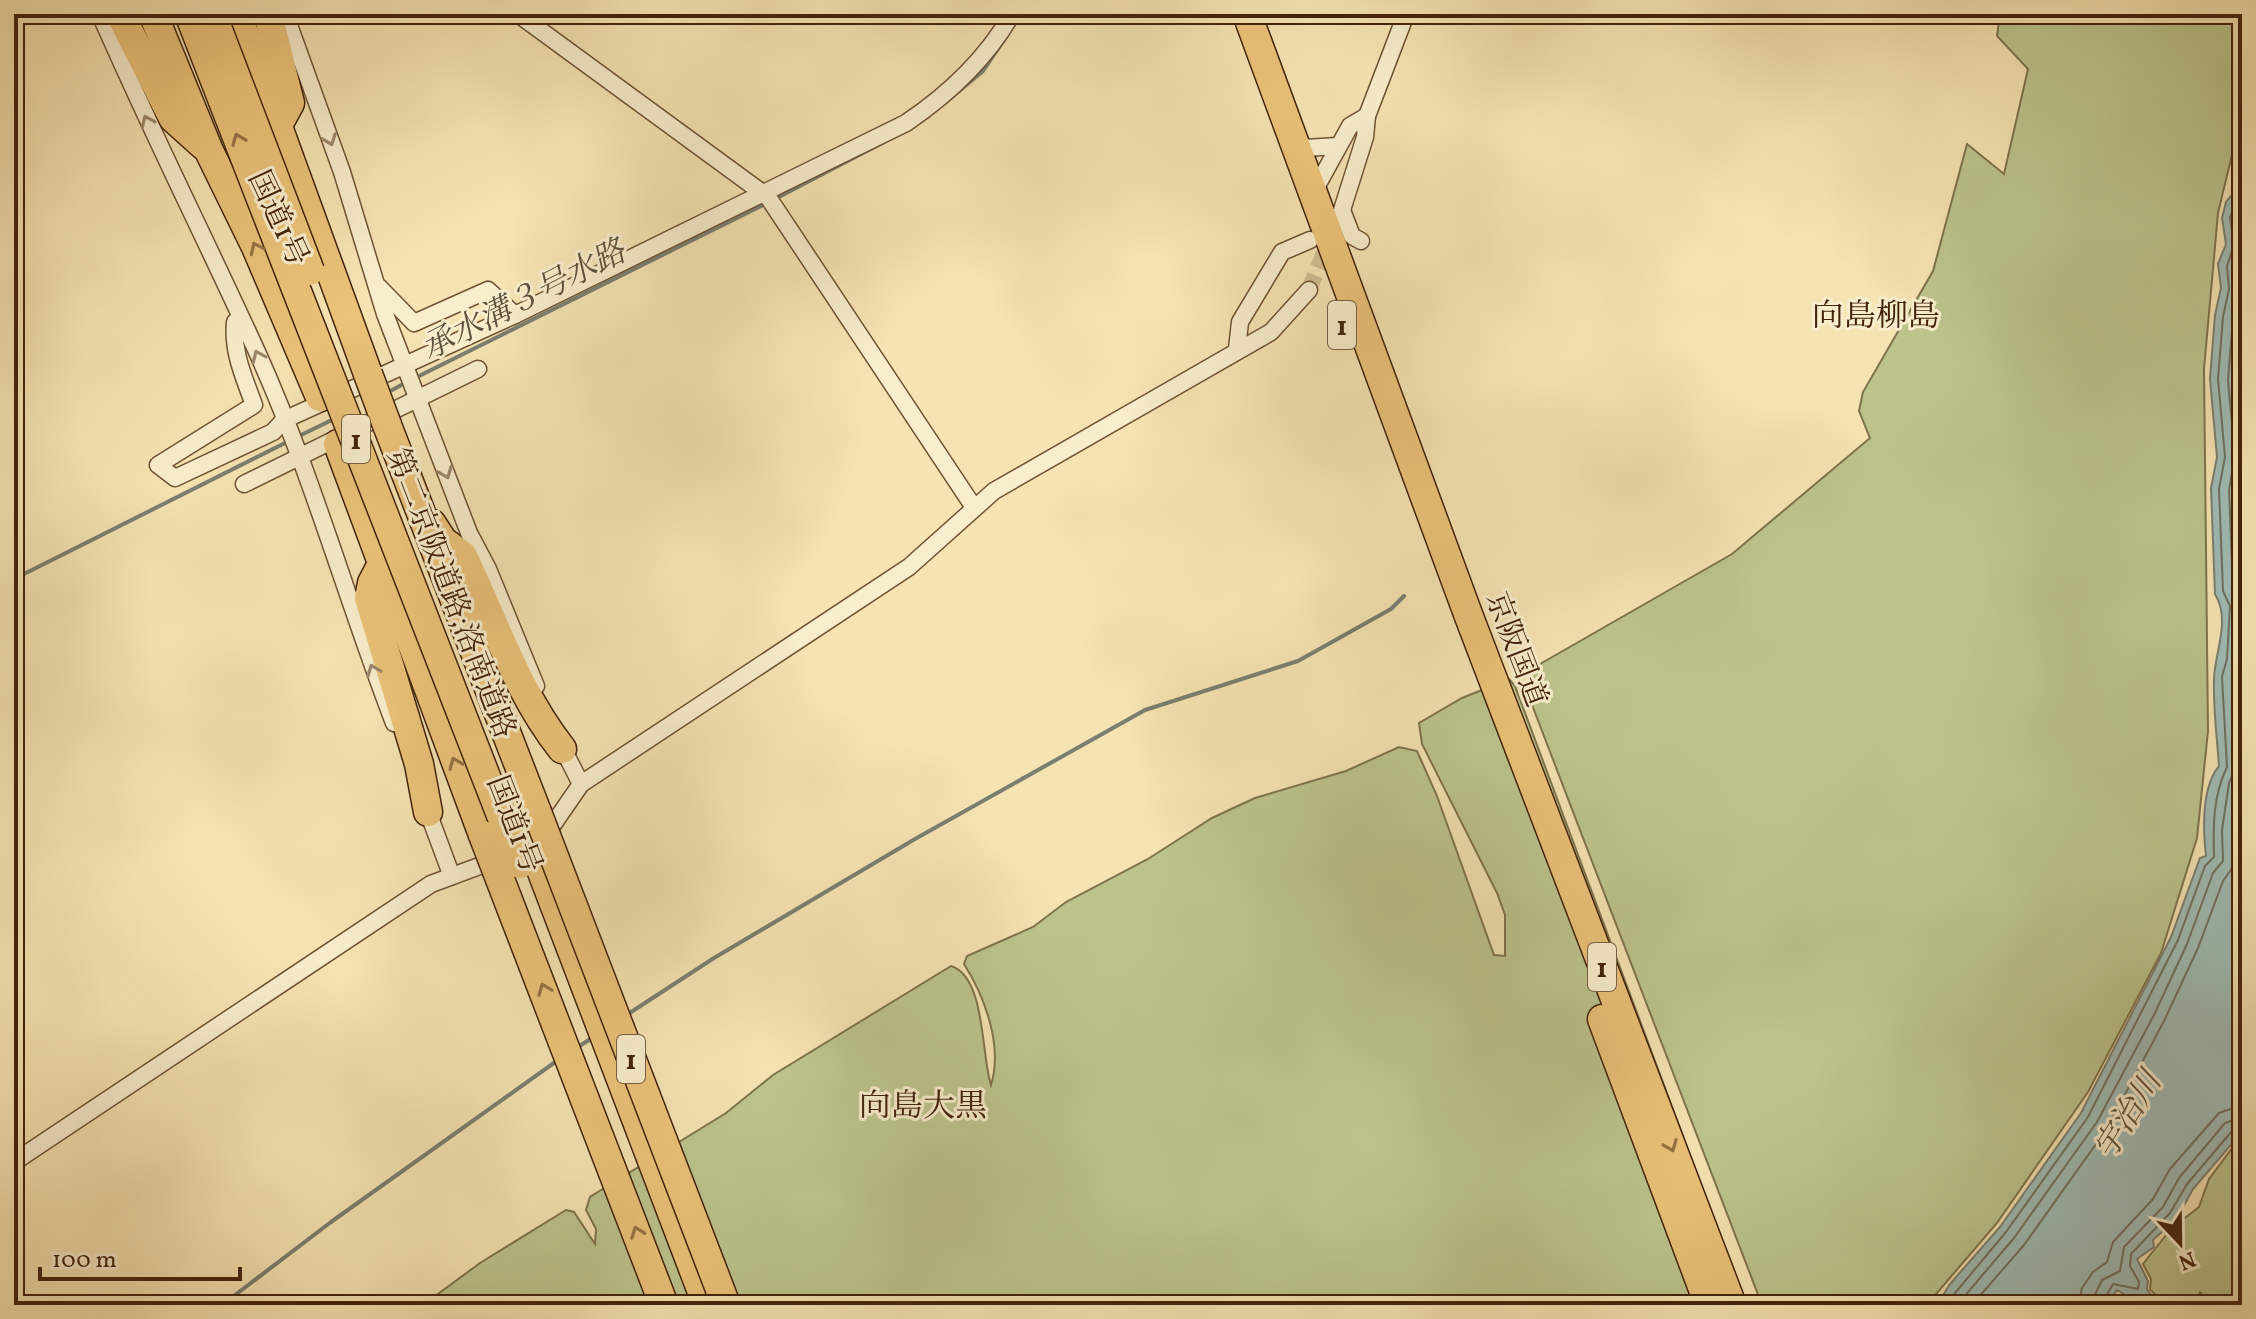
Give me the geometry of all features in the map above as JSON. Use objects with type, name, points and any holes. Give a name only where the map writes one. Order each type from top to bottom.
[{"type":"highway","points":[[120,14],[173,118],[209,151]]},
{"type":"highway","name":"国道1号","points":[[153,14],[209,151],[256,247],[320,397],[383,562],[434,709],[664,1305]]},
{"type":"highway","name":"第二京阪道路;洛南道路","points":[[189,14],[536,881]]},
{"type":"highway","name":"第二京阪道路;洛南道路","points":[[212,14],[536,881]]},
{"type":"highway","name":"国道1号","points":[[237,14],[387,425],[726,1305]]},
{"type":"highway","points":[[268,14],[290,103],[278,125]]},
{"type":"highway","name":"京阪国道","points":[[1226,14],[1310,240],[1732,1305]]},
{"type":"highway","name":"京阪国道","points":[[1247,14],[1709,1305]]},
{"type":"highway","points":[[422,516],[443,541],[463,556],[525,693],[562,749]]},
{"type":"highway","points":[[383,562],[372,583],[369,598],[419,764],[428,812]]},
{"type":"highway","name":"1","points":[[536,881],[688,1305]]},
{"type":"highway","name":"1","points":[[536,881],[707,1305]]},
{"type":"street","points":[[100,14],[286,424],[339,562],[350,609],[451,874]]},
{"type":"street","points":[[285,14],[342,172],[406,368],[469,533],[488,569],[562,749],[581,784]]},
{"type":"street","points":[[518,14],[765,195],[973,506]]},
{"type":"street","points":[[240,318],[235,322],[234,333],[237,360],[254,405],[158,465],[175,478],[765,195],[906,123],[927,109],[980,60],[1012,14]]},
{"type":"street","points":[[1361,241],[1352,236],[1342,210],[1365,137],[1367,116],[1406,14]]},
{"type":"street","points":[[1312,196],[1350,126],[1367,116]]},
{"type":"street","points":[[1291,137],[1306,148],[1337,146]]},
{"type":"street","points":[[1237,349],[1240,322],[1282,252],[1310,240]]},
{"type":"street","points":[[378,286],[414,323],[488,290],[515,315]]},
{"type":"street","points":[[14,1162],[451,874],[509,855],[552,826],[581,784],[909,567],[973,506],[1237,349],[1271,332],[1309,290]]},
{"type":"street","points":[[244,484],[478,369]]},
{"type":"green space","points":[[2000,14],[2242,14],[2242,113],[2218,213],[2204,369],[2208,731],[2197,838],[2161,953],[2088,1092],[1997,1223],[1930,1301],[1930,1305],[1762,1305],[1529,697],[1533,668],[1732,554],[1870,438],[1859,411],[1863,392],[1933,271],[1967,144],[2004,174],[2028,69],[1997,36]]},
{"type":"green space","points":[[1509,679],[1515,686],[1746,1305],[423,1305],[480,1263],[566,1210],[574,1212],[595,1244],[596,1229],[586,1210],[590,1197],[726,1113],[773,1075],[951,966],[962,973],[971,985],[991,1085],[995,1054],[993,1038],[979,991],[964,964],[967,956],[1033,927],[1066,902],[1148,859],[1212,818],[1255,798],[1346,771],[1399,747],[1417,751],[1437,796],[1494,955],[1505,956],[1505,915],[1497,893],[1422,744],[1419,723],[1462,698]]},
{"type":"green space","points":[[2242,1135],[2242,1303],[2215,1305],[2200,1292],[2197,1303],[2164,1305],[2150,1289],[2151,1279],[2143,1264],[2171,1229],[2199,1207],[2209,1179]]},
{"type":"water","name":"宇治川","points":[[2242,131],[2242,1132],[2193,1189],[2177,1218],[2153,1240],[2154,1247],[2137,1259],[2148,1281],[2147,1289],[2158,1305],[2142,1305],[2117,1290],[2106,1305],[1937,1305],[1950,1284],[2000,1227],[2081,1113],[2171,937],[2200,858],[2206,856],[2206,797],[2219,766],[2214,679],[2222,625],[2220,604],[2215,594],[2211,488],[2217,457],[2210,379],[2215,315],[2221,288],[2218,264],[2226,244],[2222,218],[2226,202],[2234,192],[2232,174]]},
{"type":"waterway","name":"承水溝３号水路","points":[[945,103],[983,71],[1004,40]]},
{"type":"waterway","name":"承水溝３号水路","points":[[775,199],[884,142]]},
{"type":"waterway","name":"承水溝３号水路","points":[[413,379],[767,203]]},
{"type":"waterway","name":"承水溝３号水路","points":[[385,394],[405,383]]},
{"type":"waterway","name":"承水溝３号水路","points":[[299,436],[334,419]]},
{"type":"waterway","name":"承水溝３号水路","points":[[14,579],[291,440]]},
{"type":"waterway","points":[[625,1016],[714,958],[915,839],[1145,710],[1298,661],[1391,609],[1404,596]]},
{"type":"waterway","points":[[575,1049],[595,1036]]},
{"type":"waterway","points":[[222,1305],[331,1222],[558,1060]]},
{"type":"tunnel","points":[[1309,290],[1330,238]]},
{"type":"district","name":"向島柳島","points":[[1876,315]]},
{"type":"district","name":"向島大黒","points":[[923,1105]]}]
